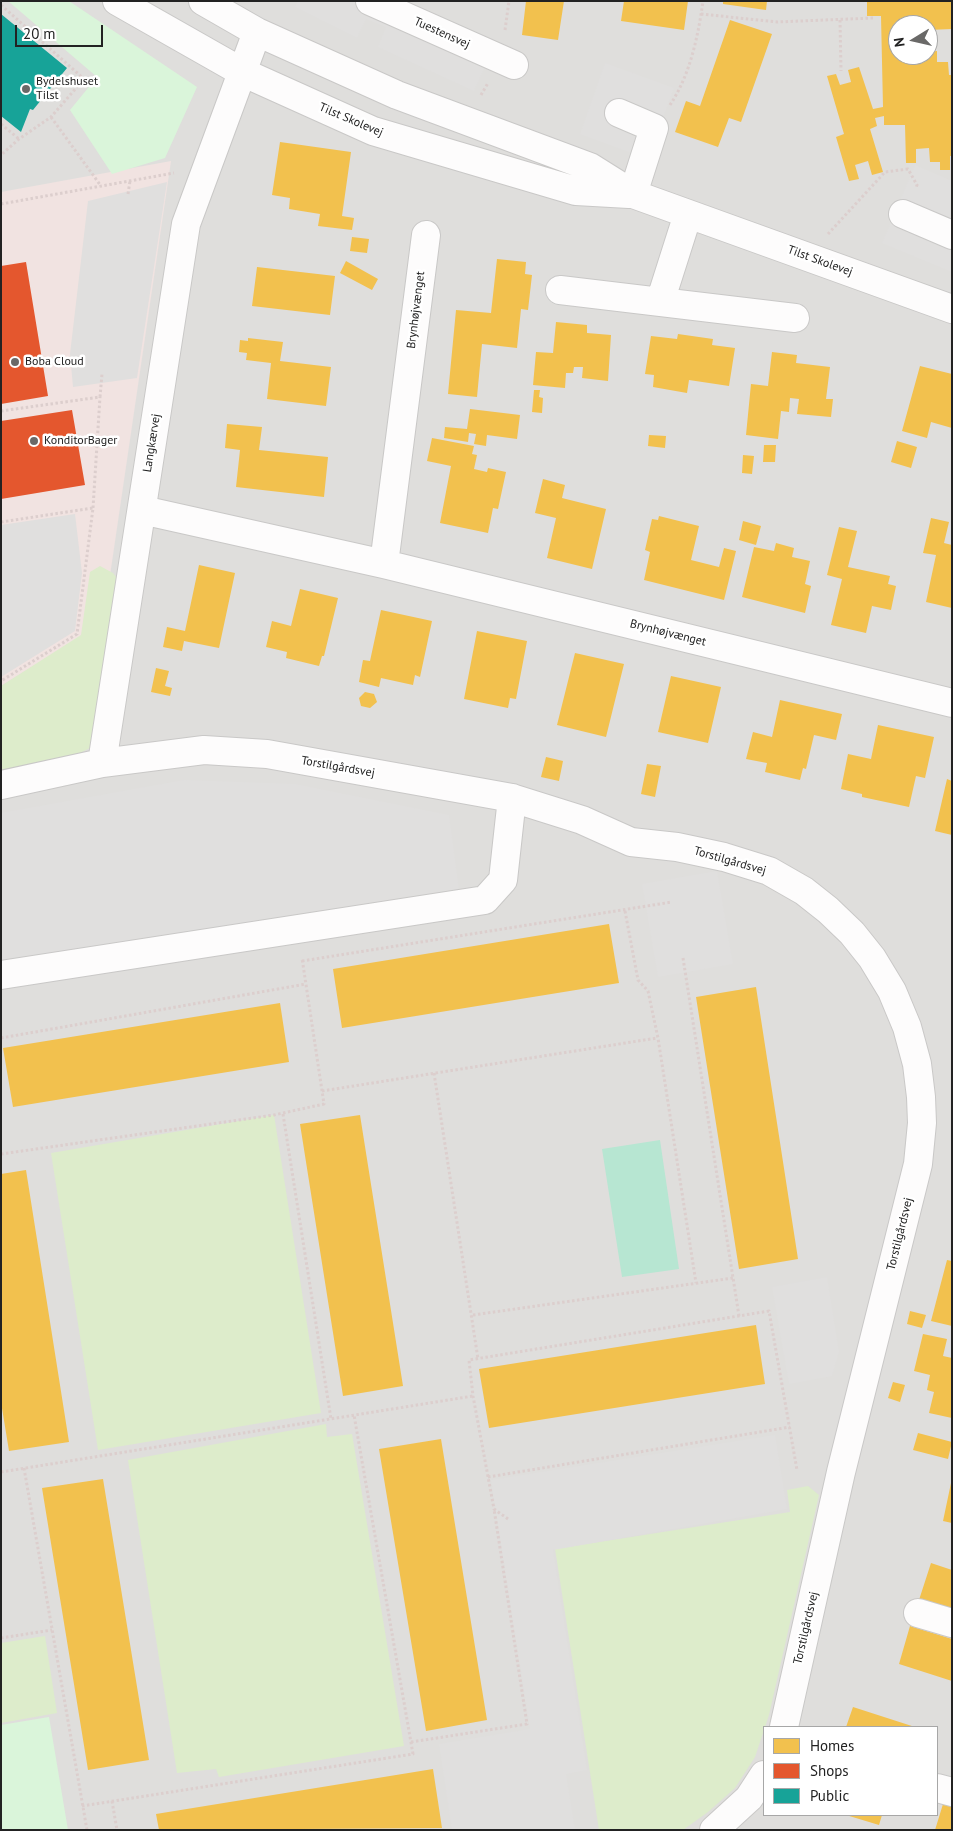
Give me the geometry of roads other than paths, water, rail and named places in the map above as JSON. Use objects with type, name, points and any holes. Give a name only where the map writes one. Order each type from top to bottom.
[{"type":"street","name":"Tilst Skolevej","points":[[117,1],[242,72],[373,131],[576,191],[633,194]]},
{"type":"street","name":"Tilst Skolevej","points":[[203,1],[257,32],[397,95],[590,167],[633,194],[952,309]]},
{"type":"street","name":"Tuestensvej","points":[[370,1],[508,62]]},
{"type":"street","name":"Langkærvej","points":[[102,763],[186,224],[257,32]]},
{"type":"street","points":[[619,113],[654,128],[633,194]]},
{"type":"street","points":[[660,302],[688,214]]},
{"type":"street","points":[[903,214],[952,235]]},
{"type":"street","name":"Brynhøjvænget","points":[[384,564],[426,235]]},
{"type":"street","points":[[560,290],[795,318]]},
{"type":"street","name":"Brynhøjvænget","points":[[142,510],[384,564],[952,703]]},
{"type":"street","name":"Torstilgårdsvej","points":[[102,763],[204,750],[267,754],[512,798],[582,820],[631,842],[677,847],[724,857],[769,871],[804,891],[828,910],[852,933],[872,958],[892,990],[907,1027],[917,1064],[922,1123],[918,1164],[844,1463],[784,1726]]},
{"type":"street","points":[[1,785],[102,763]]},
{"type":"street","points":[[1,975],[485,900],[502,880],[512,798]]},
{"type":"street","points":[[918,1613],[952,1624]]},
{"type":"street","points":[[714,1830],[749,1798],[763,1777]]},
{"type":"street","points":[[938,1788],[952,1792]]},
{"type":"place","name":"Bydelshuset Tilst","points":[[26,89]]},
{"type":"place","name":"Boba Cloud","points":[[15,362]]},
{"type":"place","name":"KonditorBager","points":[[34,441]]}]
